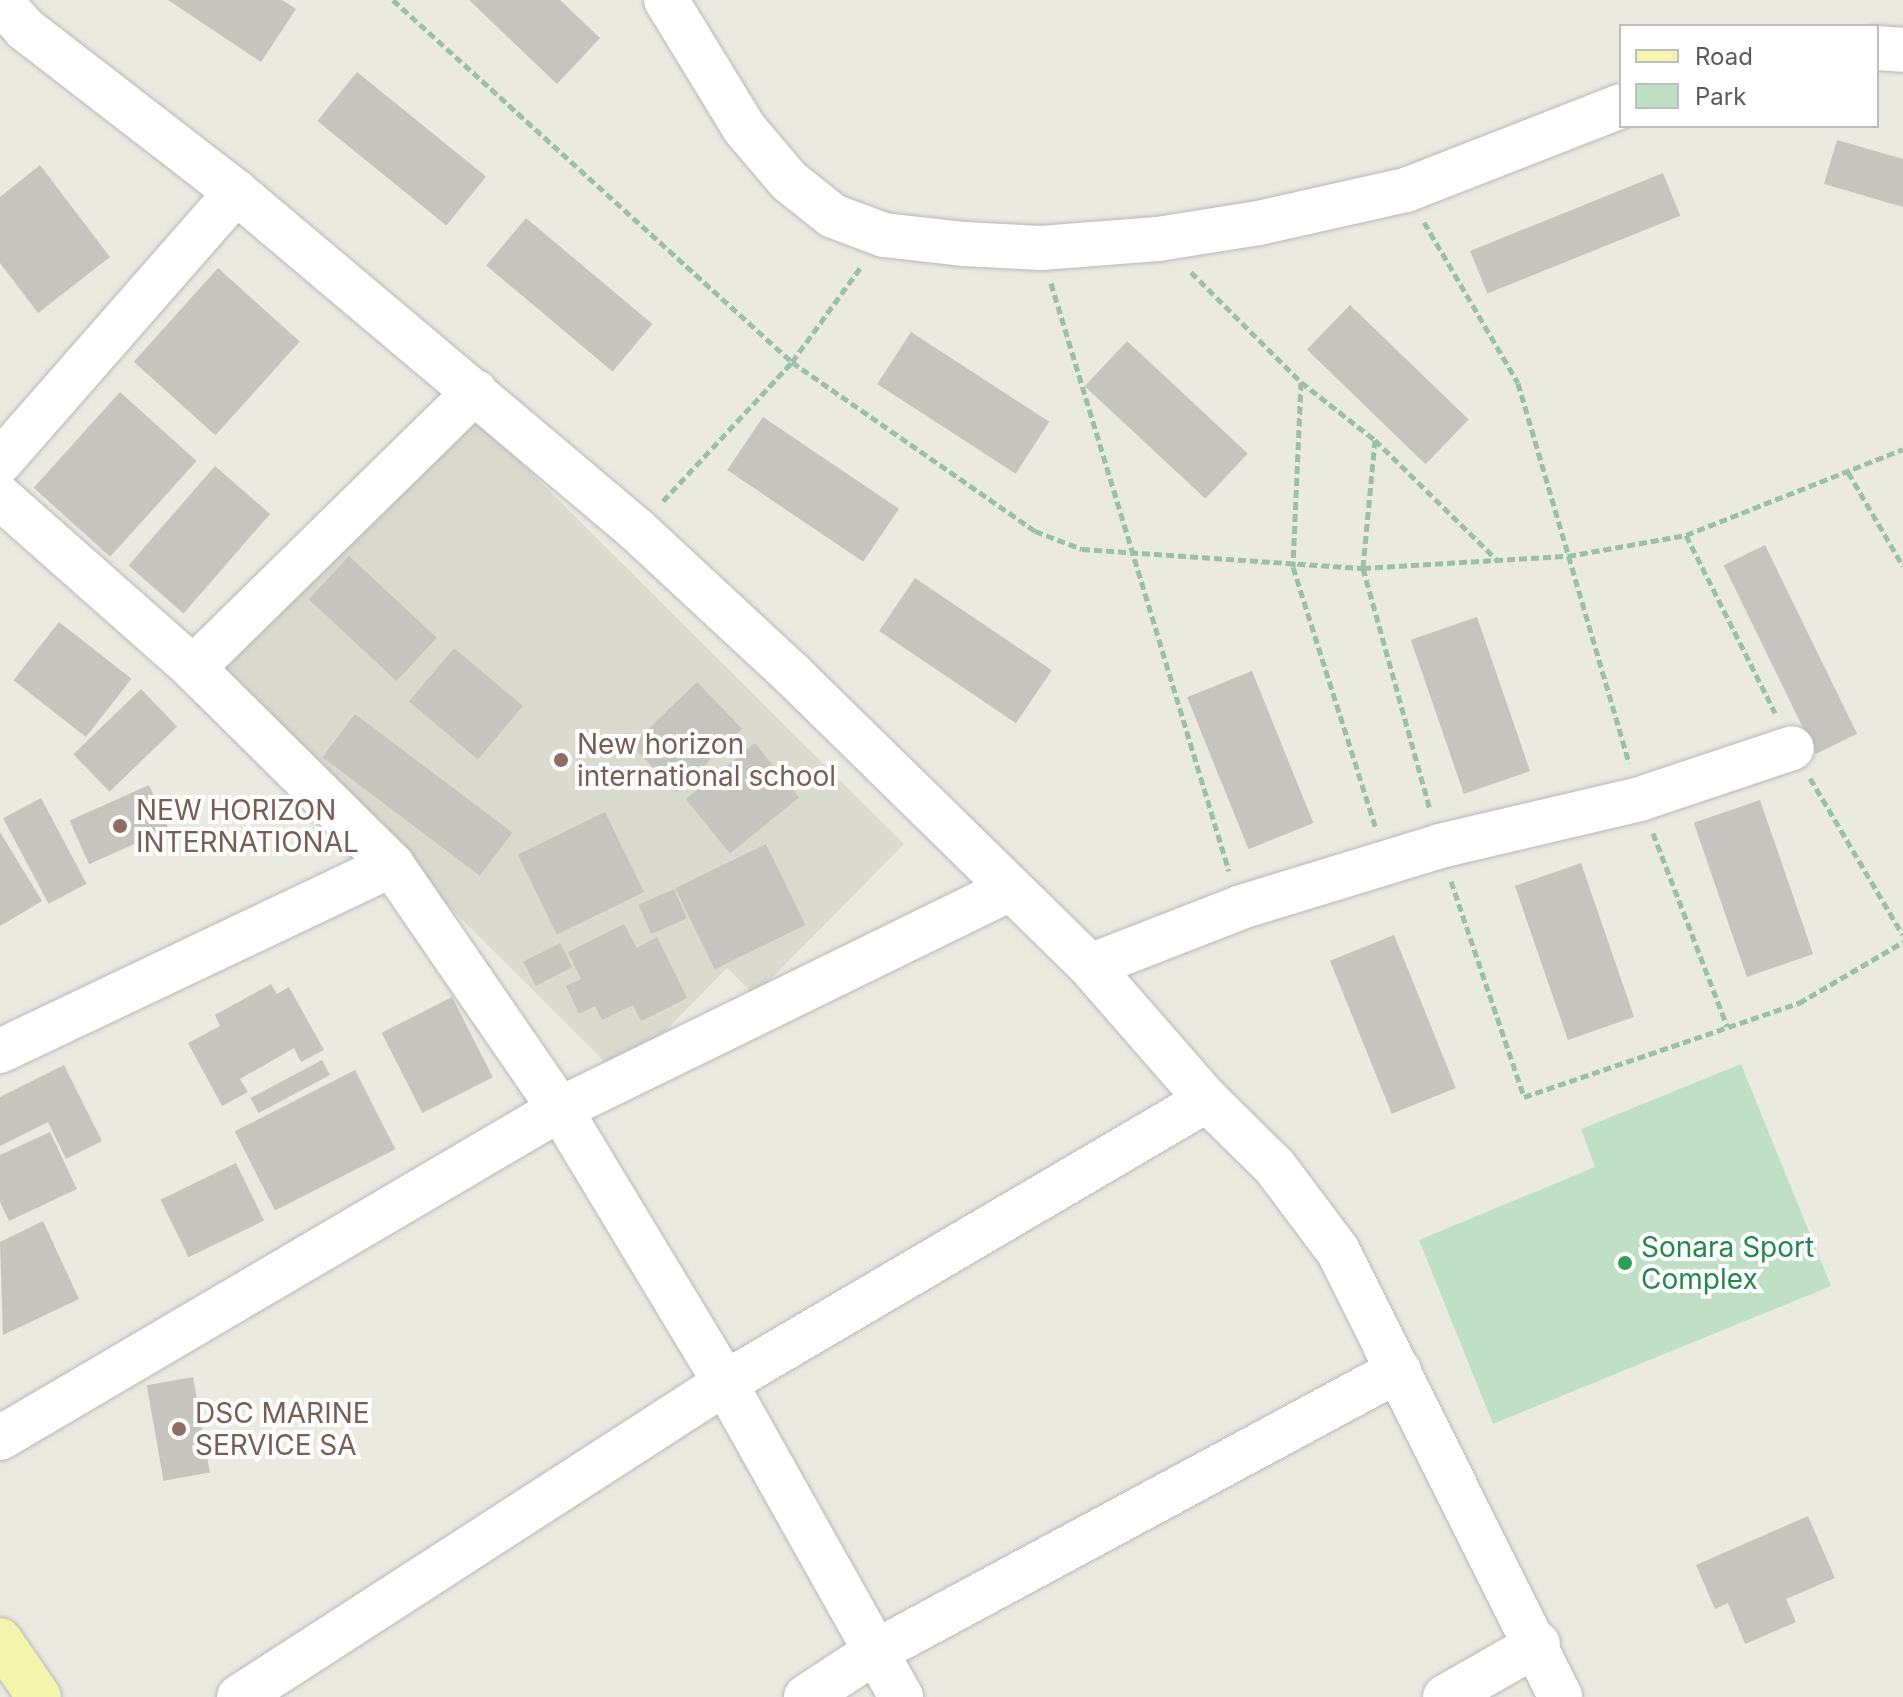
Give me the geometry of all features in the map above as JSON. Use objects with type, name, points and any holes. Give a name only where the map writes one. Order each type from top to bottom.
[{"type":"main road","points":[[0,1640],[39,1697]]},
{"type":"street","points":[[666,0],[744,128],[789,181],[833,216],[884,235],[1041,248],[1158,239],[1406,190],[1619,107]]},
{"type":"street","points":[[24,10],[637,530],[793,675],[1090,966],[1207,1100],[1275,1167],[1338,1251],[1538,1644],[1560,1697]]},
{"type":"street","points":[[1879,48],[1903,50]]},
{"type":"street","points":[[0,462],[236,192]]},
{"type":"street","points":[[193,668],[475,392]]},
{"type":"street","points":[[0,497],[193,668],[392,865],[560,1109],[725,1383],[873,1653],[901,1697]]},
{"type":"street","points":[[1090,966],[1241,907],[1440,846],[1640,799],[1792,748]]},
{"type":"street","points":[[0,1051],[392,865]]},
{"type":"street","points":[[0,1438],[560,1109],[1010,889]]},
{"type":"street","points":[[239,1697],[725,1383],[1207,1100]]},
{"type":"street","points":[[806,1697],[873,1653],[1399,1370]]},
{"type":"street","points":[[1445,1697],[1538,1644]]},
{"type":"path","points":[[393,0],[792,362],[1035,531],[1082,549],[1293,567],[1363,568],[1568,556],[1686,535],[1903,449]]},
{"type":"path","points":[[1406,190],[1518,383],[1640,799],[1727,1026]]},
{"type":"path","points":[[637,530],[792,362],[884,235]]},
{"type":"path","points":[[1158,239],[1301,382],[1375,440],[1499,562]]},
{"type":"path","points":[[1041,248],[1130,554],[1241,907]]},
{"type":"path","points":[[1301,382],[1293,567],[1386,862]]},
{"type":"path","points":[[1375,440],[1363,568],[1440,846],[1524,1097],[1799,1003],[1903,942]]},
{"type":"path","points":[[1848,472],[1903,566]]},
{"type":"shaded area","name":"New horizon international school","points":[[474,416],[904,844],[755,995],[727,968],[620,1077],[218,676]]},
{"type":"green space","name":"Sonara Sport Complex","points":[[1741,1064],[1831,1286],[1493,1424],[1419,1240],[1595,1167],[1581,1129]]},
{"type":"building","points":[[168,0],[282,0],[296,9],[261,62]]},
{"type":"building","points":[[469,0],[560,0],[600,38],[557,84]]},
{"type":"building","points":[[357,72],[486,176],[446,225],[317,121]]},
{"type":"building","points":[[1837,140],[1903,159],[1903,207],[1824,184]]},
{"type":"building","points":[[40,165],[110,257],[38,313],[0,263],[0,197]]},
{"type":"building","points":[[1663,173],[1680,216],[1487,294],[1470,251]]},
{"type":"building","points":[[526,218],[652,324],[613,372],[486,265]]},
{"type":"building","points":[[218,268],[300,342],[215,435],[134,362]]},
{"type":"building","points":[[1350,305],[1469,420],[1426,464],[1307,350]]},
{"type":"building","points":[[911,332],[1049,422],[1016,474],[877,384]]},
{"type":"building","points":[[1127,341],[1248,454],[1205,499],[1085,386]]},
{"type":"building","points":[[120,392],[197,461],[110,557],[34,488]]},
{"type":"building","points":[[763,417],[899,509],[863,562],[727,470]]},
{"type":"building","points":[[215,466],[270,514],[183,614],[128,566]]},
{"type":"building","points":[[1765,545],[1857,734],[1816,754],[1724,565]]},
{"type":"building","points":[[349,556],[437,638],[397,681],[309,599]]},
{"type":"building","points":[[915,578],[1052,670],[1016,723],[879,631]]},
{"type":"building","points":[[1477,617],[1530,771],[1464,794],[1411,640]]},
{"type":"building","points":[[59,622],[131,679],[86,737],[13,680]]},
{"type":"building","points":[[454,648],[523,706],[478,759],[409,702]]},
{"type":"building","points":[[1252,671],[1313,823],[1249,849],[1187,697]]},
{"type":"building","points":[[697,682],[742,729],[677,792],[632,745]]},
{"type":"building","points":[[141,689],[177,726],[110,792],[73,754]]},
{"type":"building","points":[[355,714],[512,833],[480,876],[323,757]]},
{"type":"building","points":[[755,743],[799,797],[730,853],[686,799]]},
{"type":"building","name":"NEW HORIZON INTERNATIONAL","points":[[149,785],[169,829],[89,864],[70,820]]},
{"type":"building","points":[[41,798],[87,884],[49,904],[3,818]]},
{"type":"building","points":[[1760,800],[1813,954],[1747,977],[1694,823]]},
{"type":"building","points":[[605,812],[644,892],[557,935],[518,855]]},
{"type":"building","points":[[0,832],[42,901],[0,926]]},
{"type":"building","points":[[766,844],[805,925],[715,969],[675,888]]},
{"type":"building","points":[[1581,863],[1634,1017],[1568,1040],[1515,886]]},
{"type":"building","points":[[674,889],[687,918],[651,934],[638,905]]},
{"type":"building","points":[[624,924],[637,948],[657,937],[687,998],[641,1021],[633,1005],[602,1020],[595,1006],[579,1014],[566,986],[581,979],[568,952]]},
{"type":"building","points":[[1394,935],[1456,1088],[1392,1114],[1330,961]]},
{"type":"building","points":[[560,943],[572,967],[536,986],[523,962]]},
{"type":"building","points":[[271,984],[277,994],[289,987],[324,1050],[301,1062],[294,1048],[240,1079],[248,1092],[222,1106],[188,1043],[220,1026],[215,1015]]},
{"type":"building","points":[[452,997],[493,1077],[422,1113],[382,1033]]},
{"type":"building","points":[[322,1060],[330,1075],[258,1113],[250,1098]]},
{"type":"building","points":[[64,1065],[102,1141],[66,1159],[48,1122],[0,1146],[0,1097]]},
{"type":"building","points":[[355,1070],[395,1149],[275,1211],[235,1131]]},
{"type":"building","points":[[50,1132],[77,1189],[9,1221],[0,1202],[0,1155]]},
{"type":"building","points":[[236,1163],[264,1221],[189,1257],[161,1200]]},
{"type":"building","points":[[43,1221],[79,1299],[3,1335],[0,1242]]},
{"type":"building","name":"DSC MARINE SERVICE SA","points":[[193,1377],[210,1473],[164,1481],[147,1385]]},
{"type":"building","points":[[1808,1516],[1835,1578],[1786,1599],[1796,1622],[1745,1644],[1728,1603],[1715,1609],[1696,1565]]},
{"type":"place","name":"New horizon international school","points":[[561,760]]},
{"type":"place","name":"NEW HORIZON INTERNATIONAL","points":[[120,826]]},
{"type":"place","name":"Sonara Sport Complex","points":[[1625,1263]]},
{"type":"place","name":"DSC MARINE SERVICE SA","points":[[179,1429]]}]
